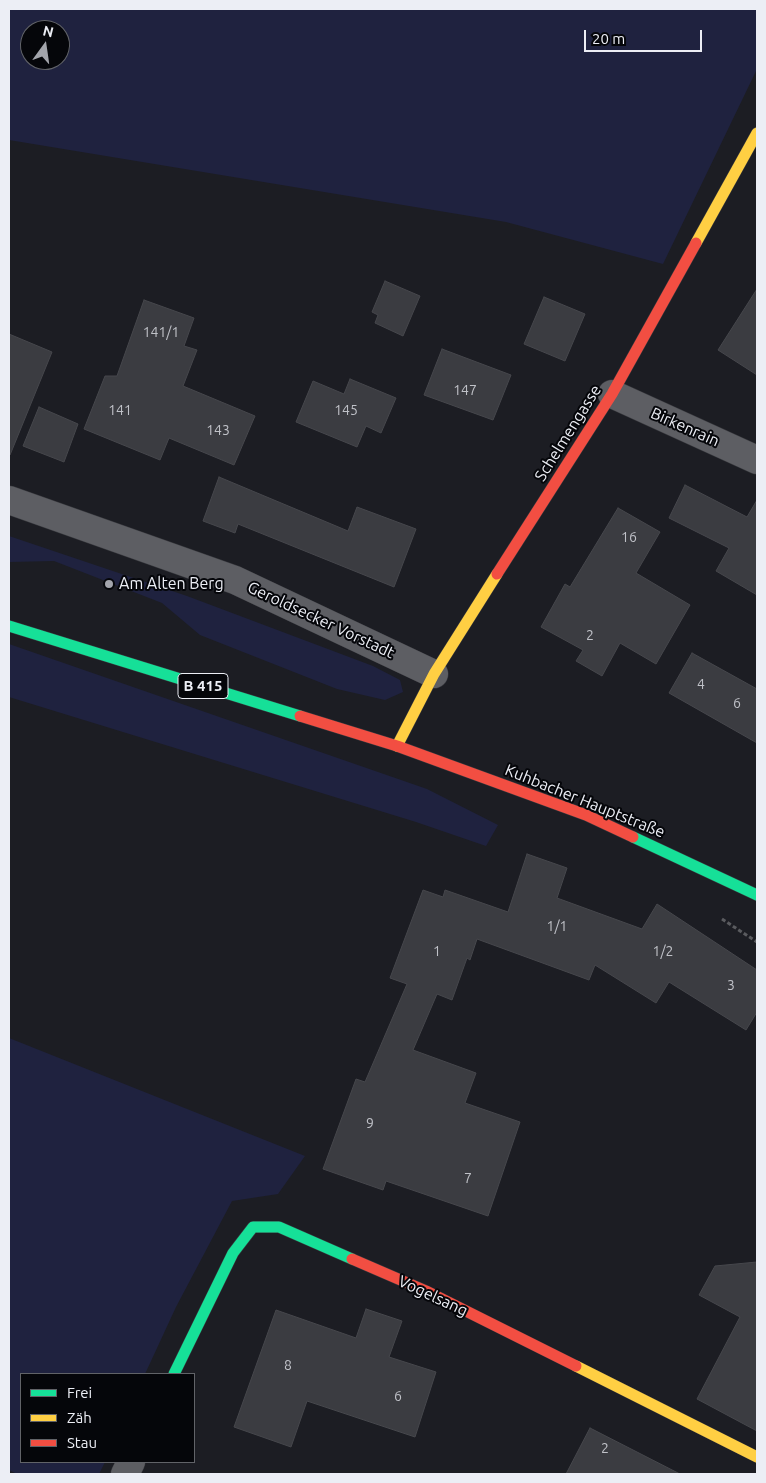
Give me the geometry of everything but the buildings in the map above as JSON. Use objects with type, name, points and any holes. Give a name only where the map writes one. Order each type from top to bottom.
[{"type":"street","name":"Schelmengasse","points":[[398,746],[434,674],[612,394],[757,133]]},
{"type":"street","name":"Birkenrain","points":[[612,394],[757,460]]},
{"type":"street","name":"Geroldsecker Vorstadt","points":[[9,500],[235,580],[434,674]]},
{"type":"street","name":"B 415","points":[[9,626],[398,746]]},
{"type":"street","name":"Kuhbacher Hauptstraße","points":[[398,746],[586,815],[757,895]]},
{"type":"street","name":"Vogelsang","points":[[174,1373],[233,1253],[253,1227],[278,1227],[426,1291],[757,1458]]},
{"type":"street","points":[[125,1474],[131,1463]]},
{"type":"shaded area","points":[[9,9],[757,9],[757,69],[663,264],[506,222],[9,140]]},
{"type":"shaded area","points":[[9,536],[187,596],[373,666],[400,680],[403,692],[385,700],[337,689],[200,635],[162,603],[54,561],[9,562]]},
{"type":"shaded area","points":[[9,644],[427,789],[498,825],[486,846],[416,822],[9,697]]},
{"type":"shaded area","points":[[9,1038],[305,1156],[278,1194],[232,1201],[176,1307],[145,1373],[20,1373],[20,1463],[104,1463],[99,1474],[17,1474],[9,1470]]},
{"type":"traffic: fast","points":[[9,626],[300,716]]},
{"type":"traffic: fast","points":[[633,837],[757,895]]},
{"type":"traffic: fast","points":[[174,1373],[233,1253],[253,1227],[279,1227],[352,1259]]},
{"type":"traffic: slow","points":[[696,243],[757,133]]},
{"type":"traffic: slow","points":[[397,746],[434,674],[497,574]]},
{"type":"traffic: slow","points":[[576,1366],[757,1457]]},
{"type":"traffic: jam","points":[[497,574],[612,394],[696,243]]},
{"type":"traffic: jam","points":[[300,716],[397,746],[586,815],[633,837]]},
{"type":"traffic: jam","points":[[352,1259],[426,1291],[576,1366]]},
{"type":"place","name":"Am Alten Berg","points":[[109,584]]}]
